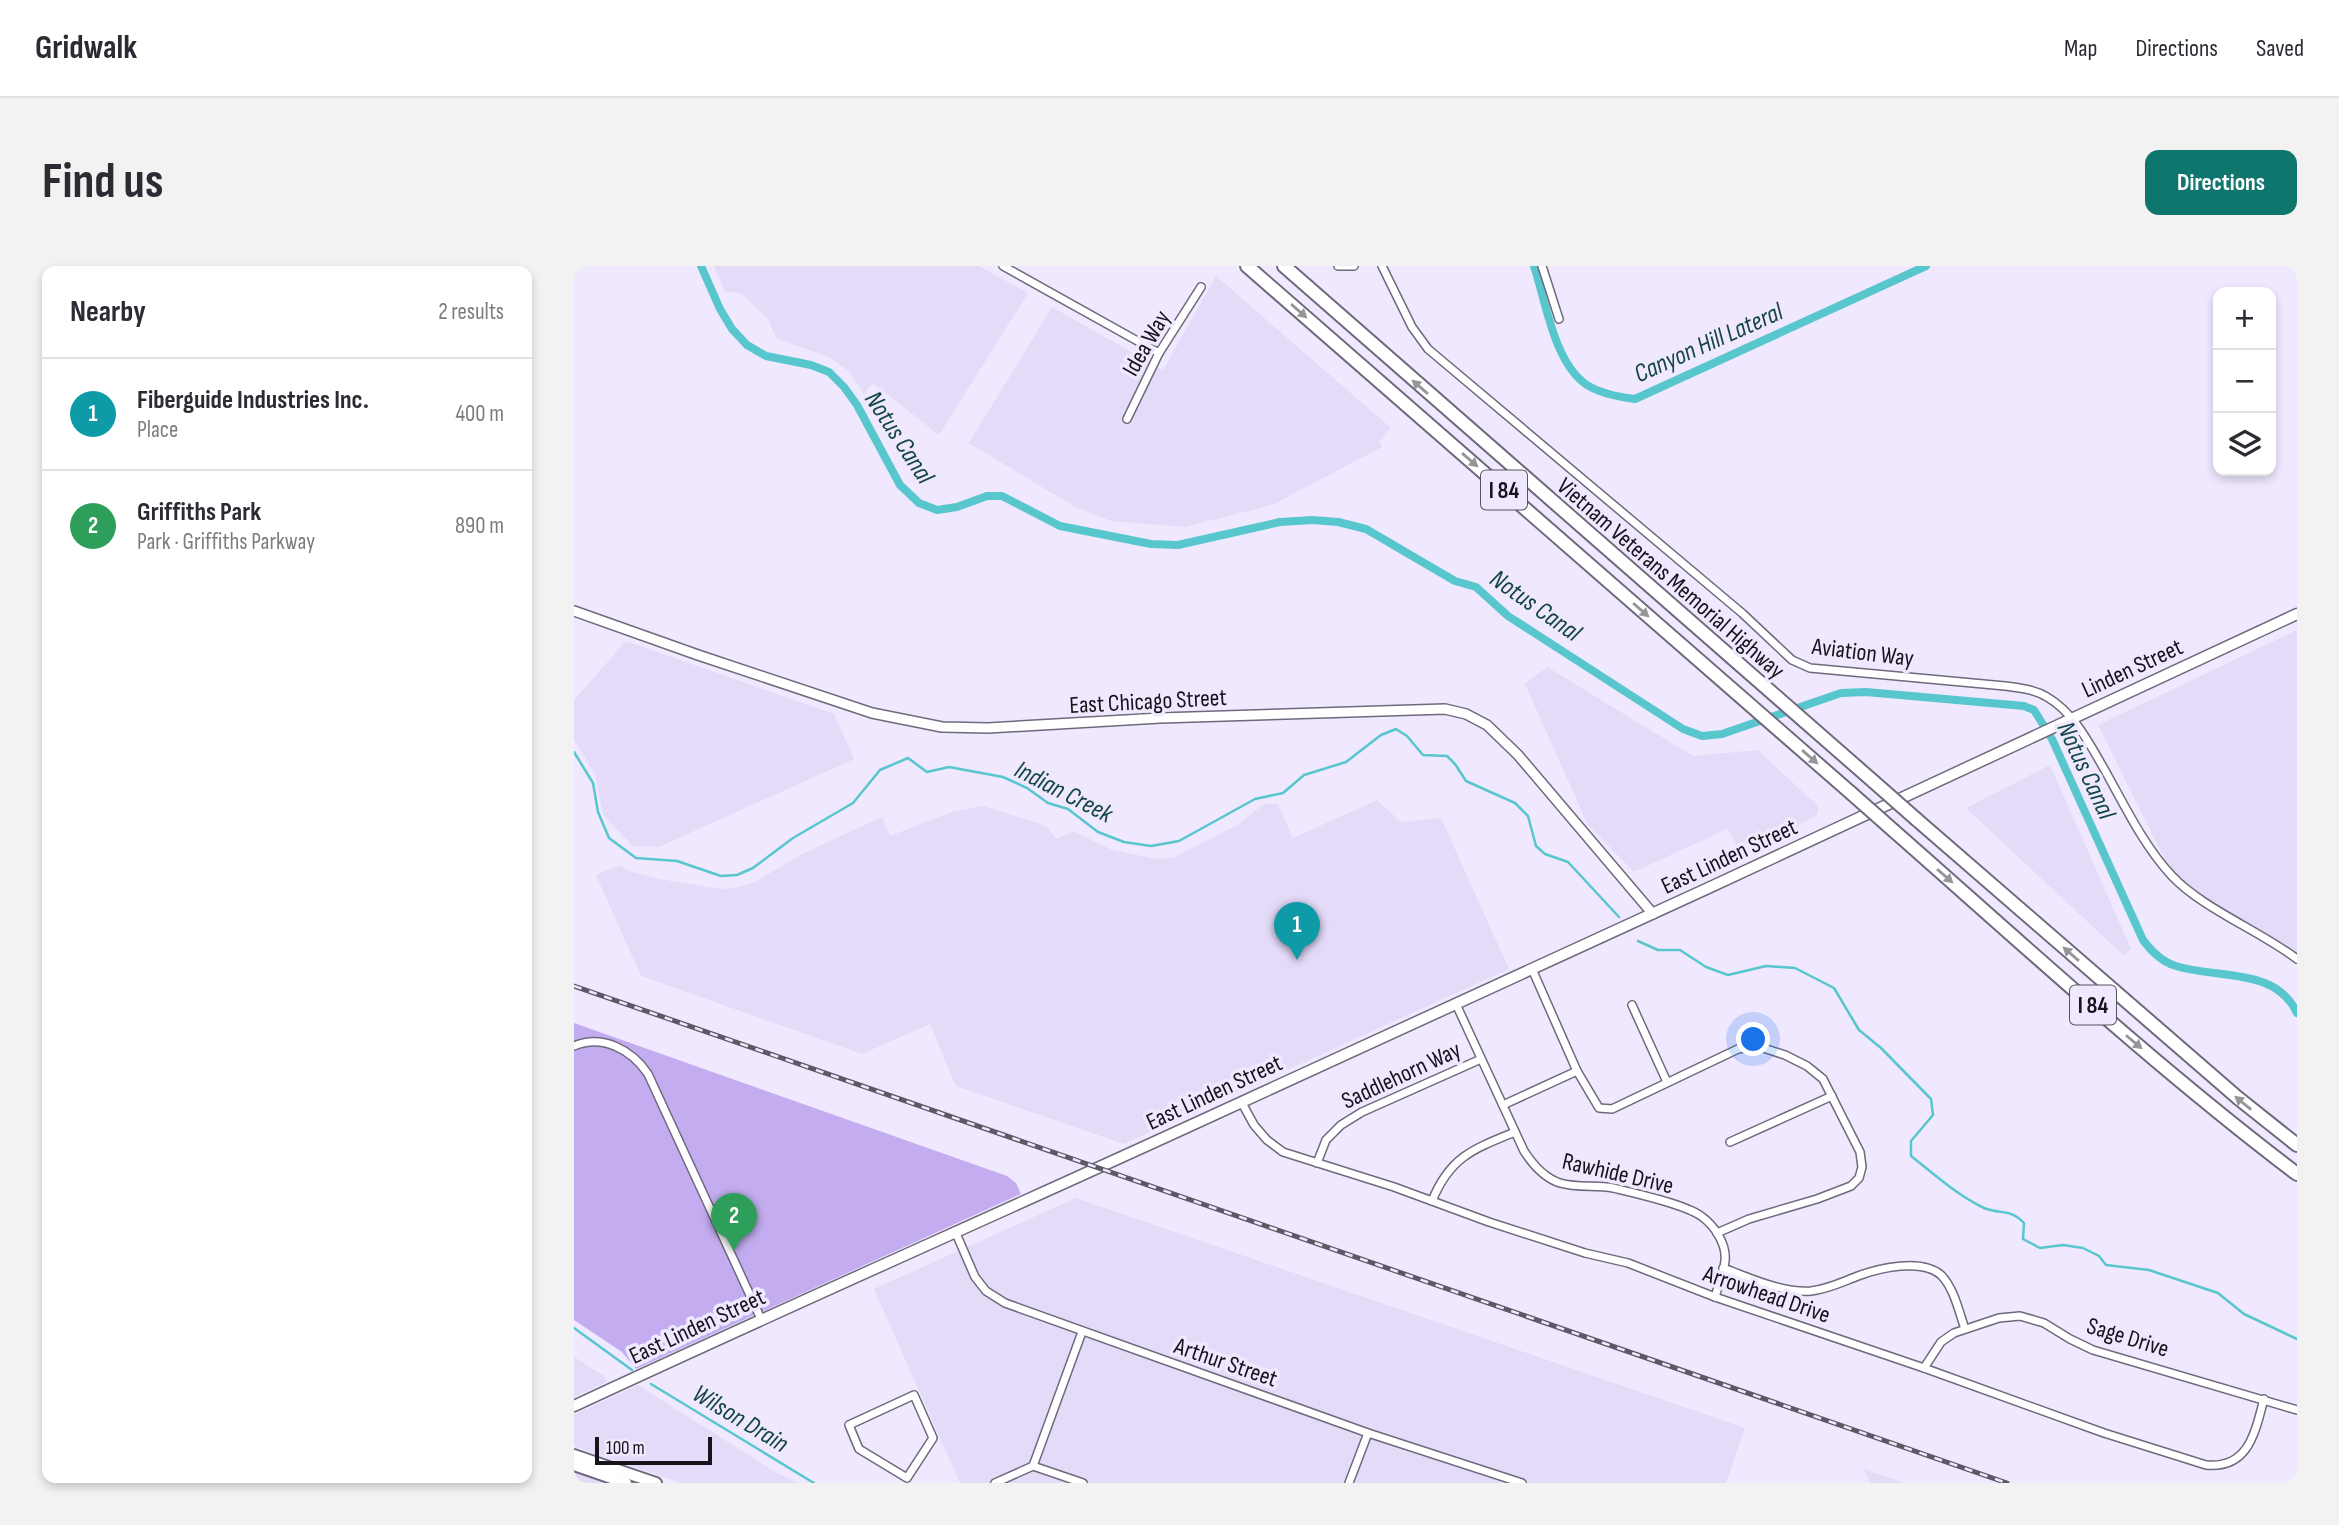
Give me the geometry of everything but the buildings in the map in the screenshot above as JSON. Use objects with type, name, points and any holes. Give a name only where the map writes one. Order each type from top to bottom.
[{"type":"highway","name":"Vietnam Veterans Memorial Highway","points":[[1247,266],[2118,1027],[2241,1132],[2297,1174]]},
{"type":"highway","name":"Vietnam Veterans Memorial Highway","points":[[1284,266],[1916,819],[2238,1098],[2297,1145]]},
{"type":"main road","name":"Linden Street","points":[[1870,814],[2297,614]]},
{"type":"main road","name":"East Linden Street","points":[[574,1406],[1870,814]]},
{"type":"main road","points":[[574,1455],[656,1483]]},
{"type":"main road","points":[[574,1465],[626,1483]]},
{"type":"street","points":[[1003,266],[1159,353]]},
{"type":"street","points":[[1338,266],[1354,266]]},
{"type":"street","name":"Aviation Way","points":[[1382,266],[1412,327],[1428,349],[1721,595],[1792,660],[1810,668],[2021,688],[2048,697],[2081,729],[2139,831],[2157,859],[2174,878],[2199,897],[2268,938],[2297,959]]},
{"type":"street","points":[[1542,266],[1559,319]]},
{"type":"street","name":"Idea Way","points":[[1127,419],[1159,353],[1201,287]]},
{"type":"street","name":"East Chicago Street","points":[[574,611],[872,713],[942,727],[988,728],[1160,718],[1448,709],[1466,714],[1487,725],[1518,755],[1653,914]]},
{"type":"street","points":[[1532,969],[1577,1071],[1599,1108],[1612,1109],[1738,1049],[1757,1046],[1785,1055],[1807,1066],[1823,1079],[1860,1152],[1862,1167],[1859,1178],[1839,1191],[1749,1219],[1717,1233],[1723,1243],[1725,1260],[1715,1297]]},
{"type":"street","name":"Rawhide Drive","points":[[1456,1004],[1515,1132],[1534,1165],[1545,1175],[1560,1183],[1612,1188],[1683,1208],[1700,1215],[1717,1233]]},
{"type":"street","points":[[1632,1005],[1667,1082]]},
{"type":"street","points":[[574,1046],[599,1041],[616,1046],[639,1060],[648,1074],[761,1319]]},
{"type":"street","name":"Saddlehorn Way","points":[[1317,1163],[1326,1140],[1341,1125],[1362,1112],[1481,1059]]},
{"type":"street","points":[[1503,1105],[1577,1071]]},
{"type":"street","points":[[1730,1142],[1832,1096]]},
{"type":"street","name":"Arrowhead Drive","points":[[1242,1102],[1254,1125],[1266,1140],[1283,1152],[1585,1253],[1628,1263],[1715,1297],[2104,1433],[2206,1465],[2217,1466],[2247,1450],[2256,1431],[2264,1399]]},
{"type":"street","points":[[1432,1201],[1441,1178],[1455,1163],[1477,1149],[1515,1132]]},
{"type":"street","name":"Arthur Street","points":[[955,1231],[975,1277],[986,1291],[1005,1303],[1368,1433],[1522,1483]]},
{"type":"street","points":[[1723,1268],[1784,1290],[1811,1291],[1832,1287],[1882,1268],[1926,1267],[1940,1275],[1948,1287],[1965,1329]]},
{"type":"street","name":"Sage Drive","points":[[1924,1368],[1941,1342],[1965,1329],[1999,1318],[2020,1316],[2045,1324],[2093,1350],[2297,1409]]},
{"type":"street","points":[[1033,1466],[1082,1332]]},
{"type":"street","points":[[914,1395],[933,1438],[909,1481],[859,1449],[849,1425],[914,1395]]},
{"type":"street","points":[[1349,1483],[1368,1433]]},
{"type":"street","points":[[995,1483],[1033,1466],[1083,1483]]},
{"type":"shaded area","points":[[714,266],[979,266],[1028,293],[939,435],[873,383],[864,394],[849,371],[829,357],[776,338],[768,319],[742,294],[725,291]]},
{"type":"shaded area","points":[[1216,276],[1391,428],[1379,441],[1382,447],[1272,505],[1184,527],[1111,521],[1075,507],[969,443],[1052,307],[1163,370]]},
{"type":"shaded area","points":[[2297,630],[2297,959],[2174,878],[2098,725]]},
{"type":"shaded area","points":[[626,641],[834,714],[854,759],[659,847],[633,846],[603,815],[595,774],[574,740],[574,700]]},
{"type":"shaded area","points":[[1547,667],[1693,756],[1758,750],[1819,807],[1816,816],[1742,853],[1727,829],[1634,872],[1588,825],[1525,684]]},
{"type":"shaded area","points":[[2050,765],[2131,949],[2124,956],[1966,808]]},
{"type":"shaded area","points":[[1377,800],[1401,822],[1441,818],[1509,969],[1124,1144],[959,1087],[955,1084],[930,1024],[862,1054],[641,976],[596,875],[620,865],[628,871],[659,879],[721,889],[735,888],[755,882],[804,853],[882,817],[890,836],[952,812],[983,806],[1038,823],[1049,829],[1056,839],[1073,831],[1112,850],[1157,859],[1175,857],[1237,825],[1264,804],[1278,804],[1293,838]]},
{"type":"shaded area","points":[[574,1023],[1007,1176],[1016,1183],[1021,1194],[636,1369],[622,1352],[574,1320]]},
{"type":"shaded area","points":[[1076,1198],[1745,1428],[1726,1483],[960,1483],[874,1289]]},
{"type":"shaded area","points":[[574,1357],[603,1375],[607,1382],[574,1397]]},
{"type":"shaded area","points":[[638,1385],[796,1483],[681,1483],[574,1446],[574,1415]]},
{"type":"shaded area","points":[[1864,1469],[1904,1483],[1870,1483]]},
{"type":"shaded area","points":[[574,1472],[607,1483],[574,1483]]},
{"type":"waterway","name":"Notus Canal","points":[[701,266],[720,309],[732,329],[747,345],[766,356],[811,365],[829,372],[857,405],[900,485],[919,503],[937,510],[957,507],[987,496],[1002,496],[1060,526],[1151,544],[1178,545],[1280,522],[1338,522],[1366,529],[1455,581],[1476,587],[1508,616],[1683,729],[1702,736],[1722,734],[1841,693],[1866,692],[2024,706],[2034,710],[2052,739],[2143,940],[2150,949],[2176,966],[2260,981],[2287,998],[2297,1013]]},
{"type":"waterway","name":"Canyon Hill Lateral","points":[[1534,266],[1547,314],[1566,362],[1587,385],[1598,391],[1635,399],[1926,266]]},
{"type":"waterway","name":"Indian Creek","points":[[574,752],[593,783],[598,812],[609,838],[636,858],[677,861],[721,876],[737,875],[753,868],[793,838],[853,803],[880,770],[908,758],[927,772],[949,767],[1003,777],[1027,788],[1048,803],[1068,809],[1098,832],[1124,842],[1151,846],[1179,841],[1255,799],[1283,793],[1304,775],[1346,762],[1381,735],[1396,729],[1407,736],[1423,755],[1447,756],[1466,781],[1515,803],[1528,816],[1536,846],[1545,854],[1568,862],[1619,917]]},
{"type":"waterway","name":"Indian Creek","points":[[1638,941],[1658,950],[1680,950],[1706,967],[1728,975],[1766,966],[1795,968],[1834,988],[1859,1030],[1881,1048],[1931,1099],[1933,1115],[1911,1141],[1911,1156],[1946,1184],[1984,1208],[2019,1218],[2024,1223],[2023,1239],[2040,1248],[2063,1245],[2083,1248],[2099,1256],[2106,1265],[2149,1270],[2218,1293],[2244,1314],[2297,1339]]},
{"type":"waterway","name":"Wilson Drain","points":[[574,1328],[632,1370]]},
{"type":"waterway","name":"Wilson Drain","points":[[651,1384],[814,1483]]},
{"type":"railway","points":[[574,986],[2007,1483]]},
{"type":"place","name":"Fiberguide Industries Inc.","points":[[1297,960]]},
{"type":"place","name":"Griffiths Park","points":[[734,1251]]}]
